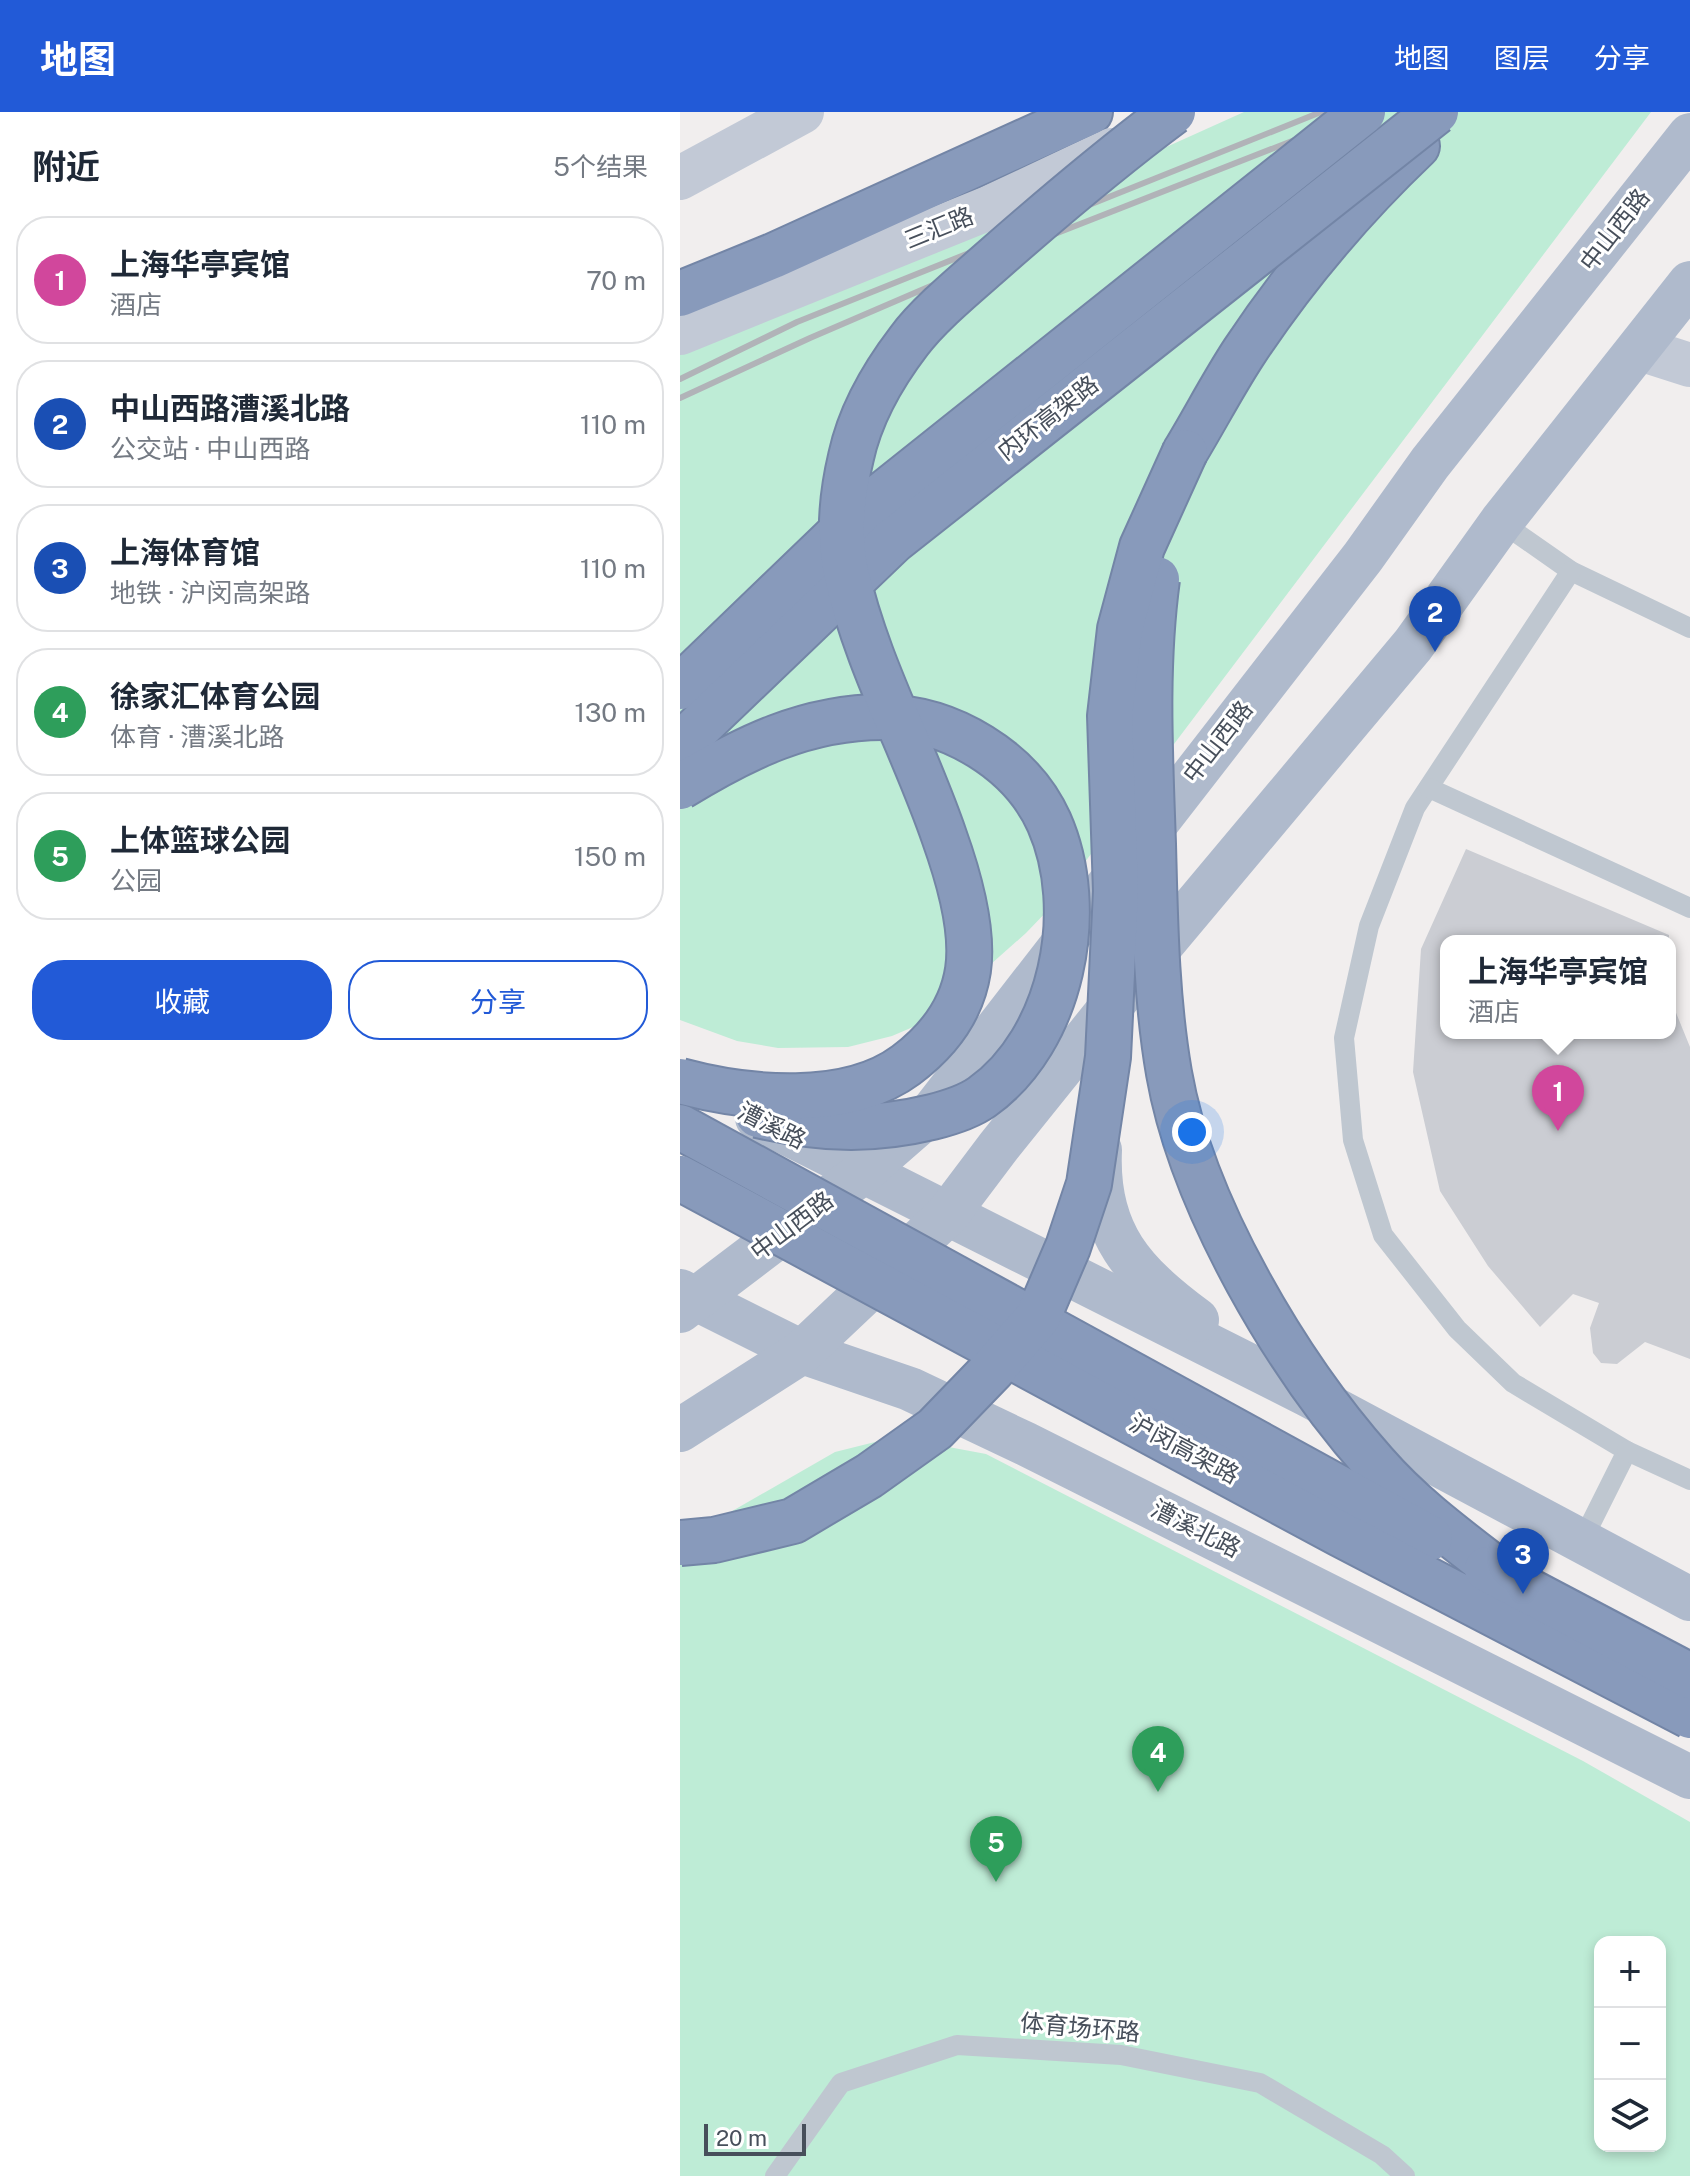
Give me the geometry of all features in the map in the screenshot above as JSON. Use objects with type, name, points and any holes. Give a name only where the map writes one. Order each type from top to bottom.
[{"type":"highway","points":[[680,294],[773,256],[1090,112]]},
{"type":"highway","points":[[680,1084],[775,1097],[816,1095],[855,1088],[895,1073],[927,1049],[954,1014],[968,969],[967,922],[958,875],[936,811],[859,621],[845,569],[840,515],[851,453],[875,391],[911,338],[971,279],[1047,212],[1173,112]]},
{"type":"highway","name":"内环高架路","points":[[680,687],[867,507],[1363,112]]},
{"type":"highway","name":"内环高架路","points":[[680,745],[893,541],[1436,112]]},
{"type":"highway","points":[[680,1543],[714,1540],[793,1521],[869,1476],[935,1429],[1038,1317],[1068,1247],[1089,1184],[1108,1057],[1116,891],[1110,716],[1120,629],[1142,547],[1185,452],[1244,352],[1308,265],[1390,172],[1451,112]]},
{"type":"highway","points":[[1185,452],[1161,548],[1150,631],[1150,752],[1154,886],[1162,1003],[1169,1074],[1187,1144],[1214,1213],[1244,1273],[1334,1415],[1377,1466],[1430,1519],[1512,1582]]},
{"type":"highway","points":[[680,787],[766,739],[827,723],[885,717],[941,726],[979,745],[1021,779],[1049,822],[1065,879],[1066,936],[1059,982],[1039,1028],[1013,1068],[981,1098],[947,1114],[897,1126],[849,1129],[799,1124],[744,1112],[680,1084]]},
{"type":"highway","points":[[680,1127],[1512,1582],[1690,1676]]},
{"type":"highway","name":"沪闵高架路","points":[[680,1178],[1340,1534],[1690,1716]]},
{"type":"main road","name":"中山西路","points":[[685,1300],[862,1173],[933,1111],[1363,557],[1430,463],[1690,135]]},
{"type":"main road","points":[[680,1430],[802,1352],[947,1215],[1134,978],[1413,645],[1501,522],[1664,332],[1690,283]]},
{"type":"main road","points":[[1134,978],[1119,1026],[1102,1124],[1099,1174],[1105,1212],[1112,1232],[1132,1263],[1164,1295],[1228,1343],[1308,1395]]},
{"type":"main road","name":"漕溪路","points":[[680,1084],[862,1173]]},
{"type":"main road","points":[[862,1173],[1308,1395],[1690,1599]]},
{"type":"main road","name":"漕溪北路","points":[[685,1300],[802,1352],[910,1389],[1026,1444],[1690,1777]]},
{"type":"street","points":[[680,178],[802,112]]},
{"type":"street","name":"三汇路","points":[[680,333],[989,208],[1193,112]]},
{"type":"street","points":[[1664,332],[1690,365]]},
{"type":"lane","points":[[1501,522],[1571,571],[1690,628]]},
{"type":"lane","points":[[1571,571],[1415,808],[1369,926],[1344,1038],[1353,1140],[1383,1235],[1457,1329],[1513,1383],[1627,1451],[1690,1480]]},
{"type":"lane","points":[[1429,788],[1690,908]]},
{"type":"lane","points":[[1582,1541],[1627,1451]]},
{"type":"lane","name":"体育场环路","points":[[775,2176],[841,2083],[957,2045],[1121,2055],[1260,2083],[1382,2155],[1405,2176]]},
{"type":"green space","points":[[1244,112],[1651,112],[1051,907],[1026,933],[927,1021],[892,1036],[848,1047],[778,1048],[737,1041],[680,1020],[680,352],[1002,221]]},
{"type":"green space","points":[[895,1437],[986,1454],[1583,1761],[1690,1822],[1690,2176],[680,2176],[680,1541],[835,1452]]},
{"type":"building","points":[[1466,849],[1669,935],[1440,935],[1440,1039],[1676,1039],[1676,1013],[1690,1047],[1690,1359],[1645,1342],[1617,1364],[1601,1363],[1593,1353],[1590,1328],[1599,1303],[1573,1294],[1540,1327],[1488,1266],[1440,1191],[1413,1072],[1421,949]]},
{"type":"railway","points":[[680,379],[797,322],[1321,112]]},
{"type":"railway","points":[[680,398],[1019,248],[1366,112]]},
{"type":"place","name":"中山西路漕溪北路","points":[[1435,652]]},
{"type":"place","name":"上海华亭宾馆","points":[[1558,1131]]},
{"type":"place","name":"上海体育馆","points":[[1523,1594]]},
{"type":"place","name":"徐家汇体育公园","points":[[1158,1792]]},
{"type":"place","name":"上体篮球公园","points":[[996,1882]]}]
